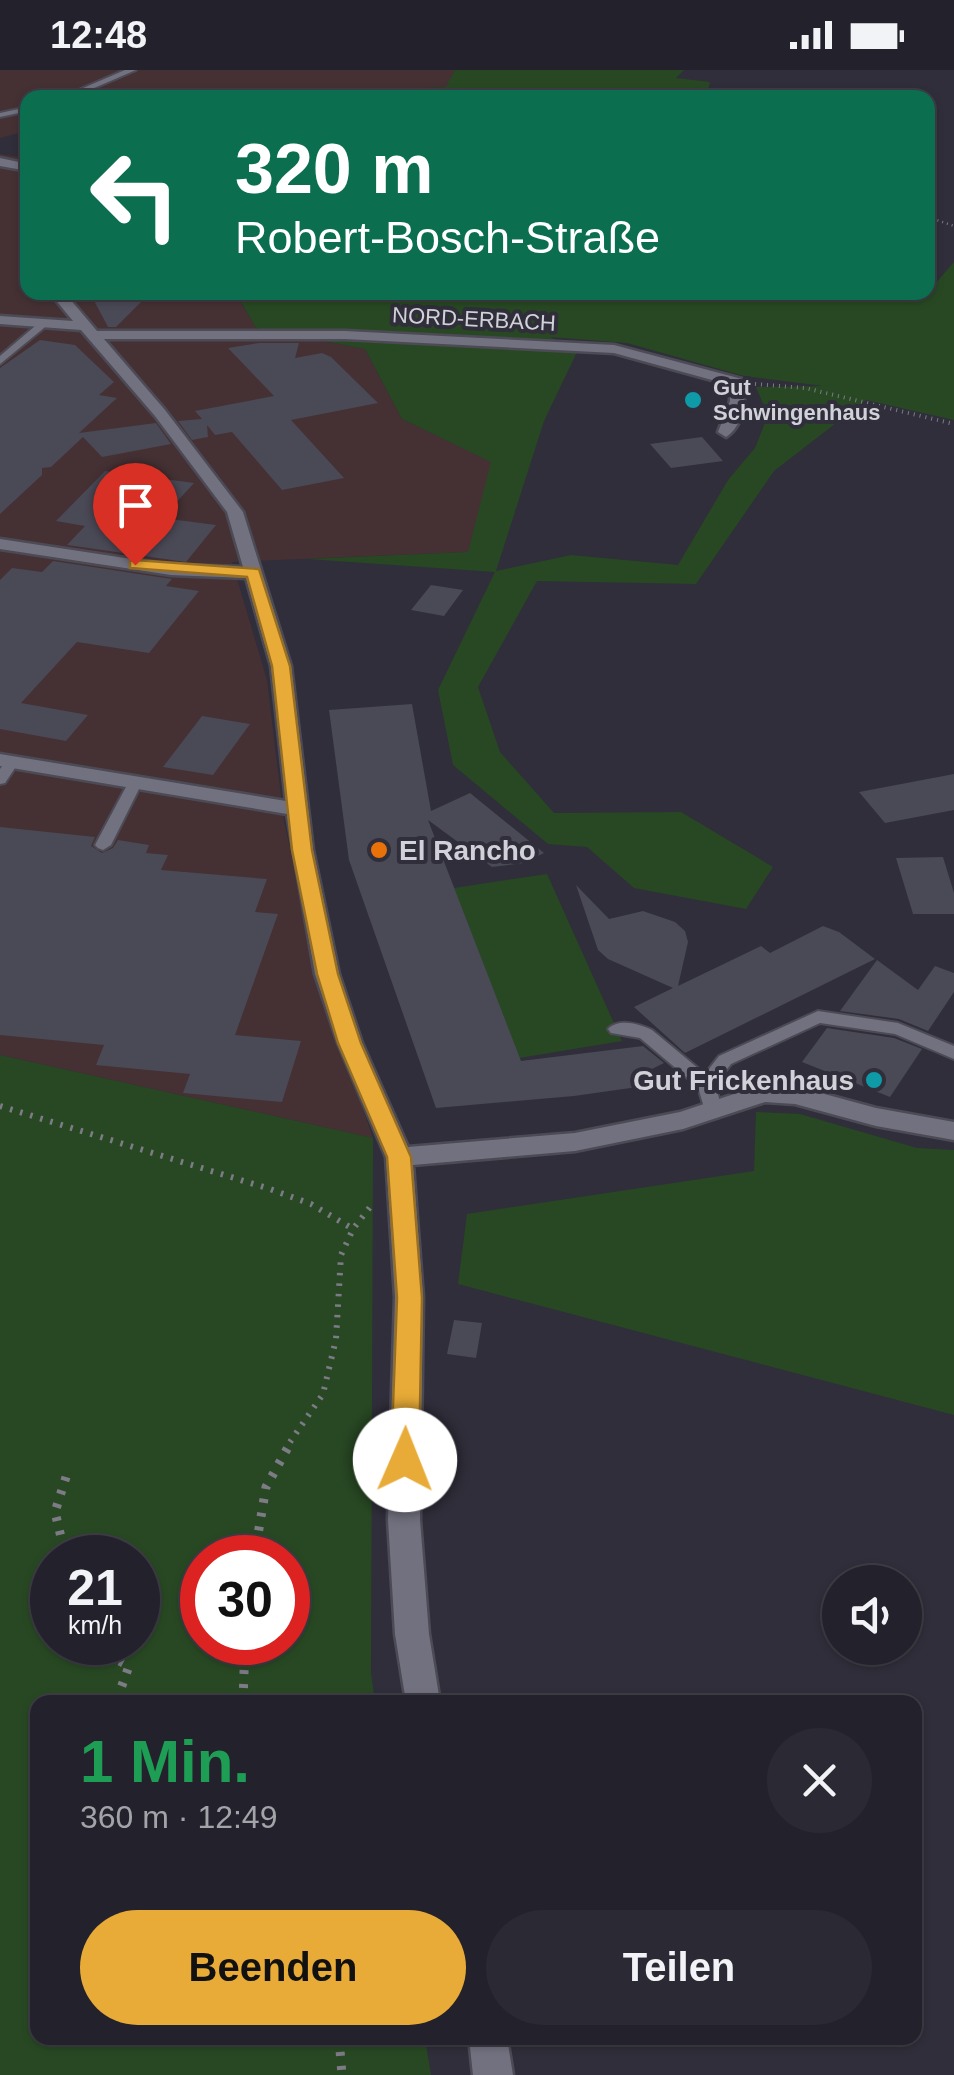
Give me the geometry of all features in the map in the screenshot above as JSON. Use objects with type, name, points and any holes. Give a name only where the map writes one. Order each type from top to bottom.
[{"type":"street","points":[[63,300],[160,413],[227,499],[244,534],[281,666],[302,850],[327,974],[399,1170],[410,1298],[404,1520],[412,1634],[422,1695]]},
{"type":"street","name":"NORD-ERBACH","points":[[0,320],[87,330],[344,335],[614,349],[737,382]]},
{"type":"street","points":[[726,432],[738,400],[737,382]]},
{"type":"street","points":[[0,544],[171,570],[254,573]]},
{"type":"street","points":[[4,767],[298,809]]},
{"type":"street","points":[[399,1170],[575,1142],[714,1111],[764,1092],[795,1095],[876,1117],[954,1132]]},
{"type":"street","points":[[489,2045],[493,2075]]},
{"type":"lane","points":[[83,90],[132,70]]},
{"type":"lane","points":[[0,361],[44,323]]},
{"type":"lane","points":[[103,845],[134,786]]},
{"type":"lane","points":[[706,1084],[724,1060],[818,1016],[898,1029],[954,1053]]},
{"type":"lane","points":[[617,1029],[646,1034],[706,1084],[714,1111]]},
{"type":"path","points":[[737,382],[805,388],[954,424]]},
{"type":"path","points":[[0,1106],[270,1189],[311,1204],[353,1229]]},
{"type":"path","points":[[258,1535],[266,1488],[287,1446],[323,1394],[336,1340],[340,1255],[353,1229],[399,1170]]},
{"type":"path","points":[[60,1535],[55,1512],[66,1477]]},
{"type":"path","points":[[119,1695],[128,1665]]},
{"type":"path","points":[[244,1695],[245,1665]]},
{"type":"path","points":[[340,2045],[342,2075]]},
{"type":"shaded area","points":[[0,70],[455,70],[447,87],[387,90],[20,90],[20,133],[0,138]]},
{"type":"shaded area","points":[[0,154],[20,157],[20,300],[240,300],[256,328],[365,349],[402,419],[492,462],[469,552],[232,562],[267,680],[284,821],[319,979],[373,1138],[0,1055]]},
{"type":"green space","points":[[455,70],[684,70],[676,78],[710,82],[708,90],[381,90],[446,87]]},
{"type":"green space","points":[[954,262],[954,420],[866,400],[774,471],[696,584],[537,581],[478,687],[500,752],[554,813],[681,812],[773,867],[746,909],[634,888],[587,847],[548,844],[453,765],[438,690],[495,572],[307,559],[468,552],[491,462],[402,419],[365,349],[256,328],[240,300],[935,300],[935,284]],"holes":[[[550,337],[627,343],[744,376],[823,386],[756,387],[768,415],[755,448],[728,480],[678,565],[571,555],[496,571],[544,421],[578,350]]]},
{"type":"green space","points":[[547,874],[622,1041],[519,1058],[454,888]]},
{"type":"green space","points":[[0,1055],[373,1138],[374,1695],[30,1695],[30,2045],[426,2045],[431,2075],[0,2075]]},
{"type":"green space","points":[[756,1112],[800,1114],[917,1148],[954,1150],[954,1415],[458,1284],[467,1214],[754,1171]]},
{"type":"building","points":[[94,300],[143,300],[116,327],[108,327]]},
{"type":"building","points":[[40,340],[75,345],[114,382],[99,395],[117,398],[79,433],[156,423],[171,444],[102,457],[83,437],[51,467],[42,468],[42,475],[0,514],[0,368]]},
{"type":"building","points":[[299,343],[295,358],[322,353],[331,357],[378,403],[291,420],[344,478],[282,490],[232,432],[215,435],[207,425],[208,437],[192,440],[178,421],[202,419],[195,411],[274,396],[228,348]]},
{"type":"building","points":[[702,437],[723,461],[671,468],[650,444]]},
{"type":"building","points":[[105,471],[194,483],[162,518],[216,525],[186,562],[67,545],[85,526],[56,521]]},
{"type":"building","points":[[53,561],[172,579],[166,586],[199,591],[149,653],[77,642],[21,703],[88,715],[66,741],[0,729],[0,580],[12,568],[42,572]]},
{"type":"building","points":[[431,585],[463,590],[444,616],[411,610]]},
{"type":"building","points":[[412,704],[431,811],[470,793],[544,853],[524,863],[492,867],[428,820],[521,1061],[643,1046],[664,1063],[652,1069],[659,1084],[436,1108],[349,860],[329,710]]},
{"type":"building","points":[[202,716],[250,724],[213,775],[163,767]]},
{"type":"building","points":[[954,774],[954,810],[885,823],[859,792]]},
{"type":"building","points":[[0,827],[95,837],[91,846],[102,853],[113,848],[118,840],[149,845],[146,853],[168,855],[161,870],[267,879],[255,912],[278,914],[235,1035],[301,1041],[282,1102],[183,1093],[190,1074],[96,1065],[104,1045],[0,1035]]},
{"type":"building","points":[[943,857],[954,893],[954,914],[913,914],[896,858]]},
{"type":"building","points":[[576,885],[609,919],[643,911],[675,922],[685,931],[688,942],[678,986],[761,946],[770,953],[823,926],[839,932],[875,959],[685,1053],[634,1007],[673,988],[608,959],[598,950]]},
{"type":"building","points":[[877,960],[918,990],[935,966],[954,973],[954,992],[928,1031],[899,1019],[840,1011]]},
{"type":"building","name":"Gut Frickenhaus","points":[[827,1028],[894,1038],[922,1049],[890,1097],[802,1062]]},
{"type":"building","points":[[454,1320],[482,1323],[476,1358],[447,1354]]},
{"type":"place","name":"Gut Schwingenhaus","points":[[693,400]]},
{"type":"place","name":"El Rancho","points":[[379,850]]},
{"type":"place","name":"Gut Frickenhaus","points":[[874,1080]]},
{"type":"route","points":[[135,565],[254,573],[267,615],[281,666],[302,850],[327,974],[350,1043],[399,1157],[410,1298],[405,1460]]}]
